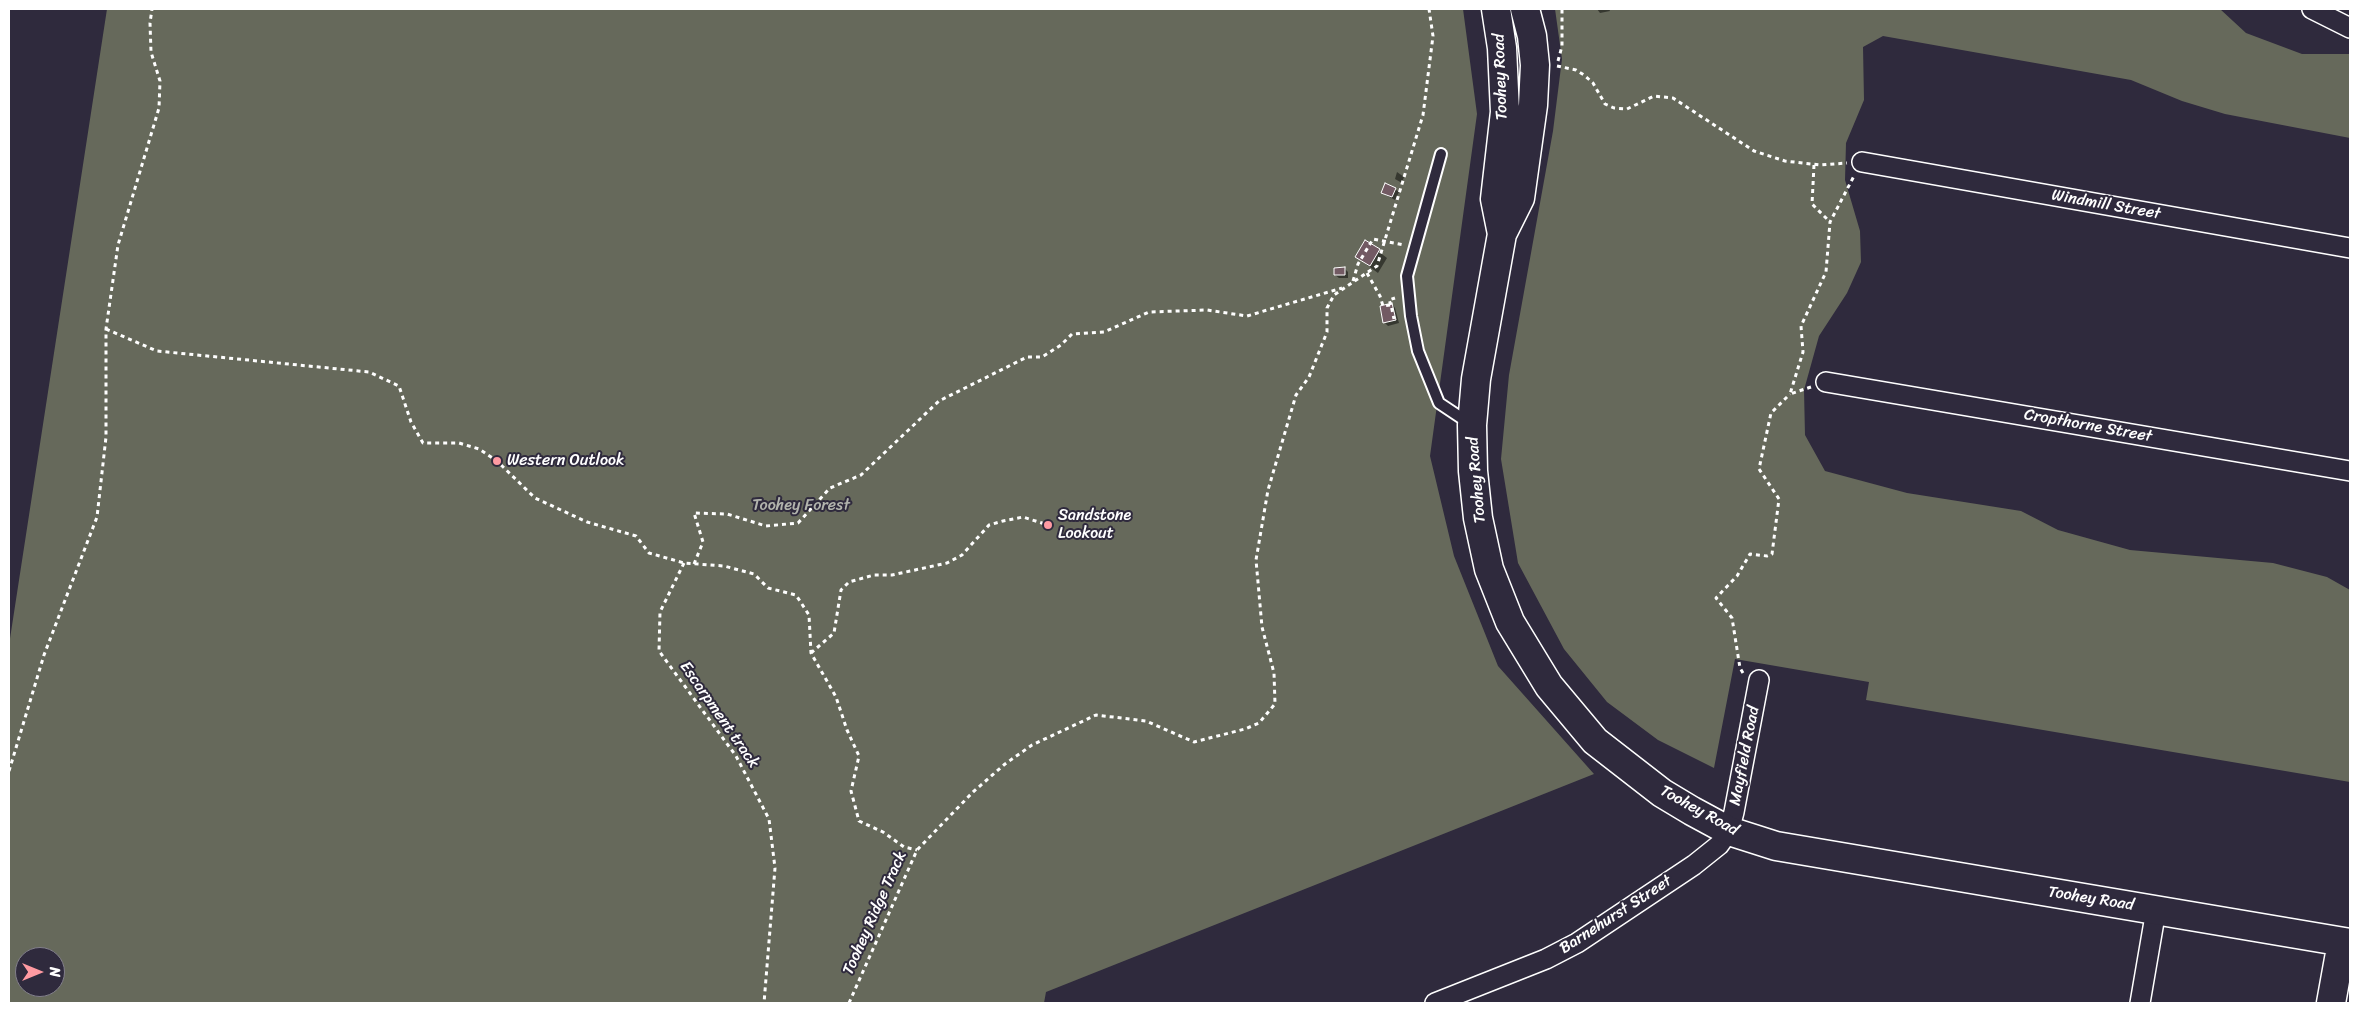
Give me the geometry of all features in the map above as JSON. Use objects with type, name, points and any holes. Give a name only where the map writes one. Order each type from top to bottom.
[{"type":"main road","name":"Toohey Road","points":[[1496,9],[1502,48],[1505,112],[1495,199],[1502,234]]},
{"type":"main road","name":"Toohey Road","points":[[1525,9],[1532,36],[1535,65],[1533,105],[1520,198],[1502,234],[1476,379],[1472,425],[1473,472],[1478,518],[1489,569],[1510,622],[1549,686],[1595,741],[1662,793],[1729,831],[1776,846],[2346,943]]},
{"type":"main road","points":[[2331,1003],[2346,943]]},
{"type":"street","points":[[2312,9],[2350,28]]},
{"type":"street","name":"Windmill Street","points":[[1862,162],[2350,248]]},
{"type":"street","name":"Cropthorne Street","points":[[1826,382],[2350,470]]},
{"type":"street","name":"Mayfield Road","points":[[1729,831],[1759,685]]},
{"type":"street","name":"Barnehurst Street","points":[[1435,1003],[1546,959],[1577,943],[1694,865],[1719,845],[1729,831]]},
{"type":"street","points":[[2140,1003],[2156,910]]},
{"type":"lane","points":[[1441,154],[1407,276],[1411,316],[1418,351],[1439,403],[1472,425]]},
{"type":"path","points":[[9,771],[44,655],[97,517],[106,437],[106,329],[118,245],[159,108],[160,81],[151,52],[150,23],[152,9]]},
{"type":"path","name":"Toohey Ridge Track","points":[[849,1003],[917,850],[973,792],[1005,764],[1032,746],[1096,715],[1146,721],[1194,742],[1245,729],[1259,723],[1275,704],[1274,673],[1262,627],[1256,560],[1268,490],[1296,395],[1309,377],[1327,332],[1327,308],[1334,294],[1378,266],[1423,115],[1434,36],[1429,9]]},
{"type":"path","points":[[1556,66],[1562,46],[1562,9]]},
{"type":"path","points":[[1549,66],[1576,70],[1584,75],[1592,83],[1605,104],[1614,108],[1627,109],[1654,96],[1673,98],[1754,151],[1785,161],[1814,165],[1862,162]]},
{"type":"path","points":[[1790,394],[1803,352],[1801,326],[1826,272],[1830,222],[1862,162]]},
{"type":"path","points":[[1814,165],[1812,204],[1830,222]]},
{"type":"path","points":[[1353,282],[1356,269],[1373,239],[1393,242]]},
{"type":"path","points":[[1356,269],[1360,277]]},
{"type":"path","points":[[1367,272],[1383,306],[1390,305]]},
{"type":"path","points":[[694,564],[703,542],[694,513],[727,514],[766,526],[798,523],[830,488],[861,475],[940,401],[1027,357],[1042,357],[1061,345],[1072,334],[1104,332],[1149,312],[1207,310],[1247,316],[1345,287]]},
{"type":"path","points":[[1394,319],[1389,300],[1395,298]]},
{"type":"path","points":[[106,329],[157,351],[369,372],[399,386],[411,422],[423,443],[458,443],[480,449],[497,461],[536,498],[561,512],[587,522],[636,536],[649,553],[684,563],[724,566],[754,574],[768,588],[796,595],[809,615],[811,653],[836,697],[858,756],[851,791],[859,821],[883,832],[904,847],[917,850]]},
{"type":"path","points":[[1759,685],[1740,668],[1732,618],[1716,598],[1737,576],[1750,554],[1767,556],[1772,554],[1779,499],[1759,469],[1771,413],[1790,394],[1826,382]]},
{"type":"path","points":[[811,653],[834,634],[841,590],[849,582],[874,576],[892,576],[947,563],[962,555],[989,525],[1023,517],[1048,525]]},
{"type":"path","name":"Escarpment track","points":[[684,563],[660,612],[658,651],[736,756],[769,819],[775,868],[764,1003]]},
{"type":"green space","name":"Toohey Forest","points":[[107,9],[1463,9],[1477,114],[1430,456],[1454,556],[1498,666],[1594,774],[1046,992],[1044,1003],[9,1003],[9,645]]},
{"type":"green space","points":[[1555,9],[2220,9],[2246,33],[2302,54],[2350,54],[2350,138],[2225,114],[2182,101],[2131,80],[1883,36],[1863,47],[1864,100],[1846,143],[1845,180],[1860,231],[1861,262],[1847,293],[1819,336],[1804,390],[1805,435],[1825,471],[1907,493],[2021,511],[2058,530],[2130,550],[2273,563],[2327,577],[2350,590],[2350,782],[1866,700],[1869,682],[1735,659],[1714,768],[1658,740],[1607,702],[1564,649],[1518,563],[1501,459],[1509,375],[1553,131],[1562,59]]},
{"type":"building","points":[[1385,183],[1396,188],[1392,197],[1381,193]]},
{"type":"building","points":[[1365,240],[1380,249],[1370,266],[1355,257]]},
{"type":"building","points":[[1345,267],[1345,275],[1334,275],[1334,268]]},
{"type":"building","points":[[1392,303],[1396,320],[1383,323],[1380,306]]},
{"type":"place","name":"Western Outlook","points":[[497,461]]},
{"type":"place","name":"Sandstone Lookout","points":[[1048,525]]}]
